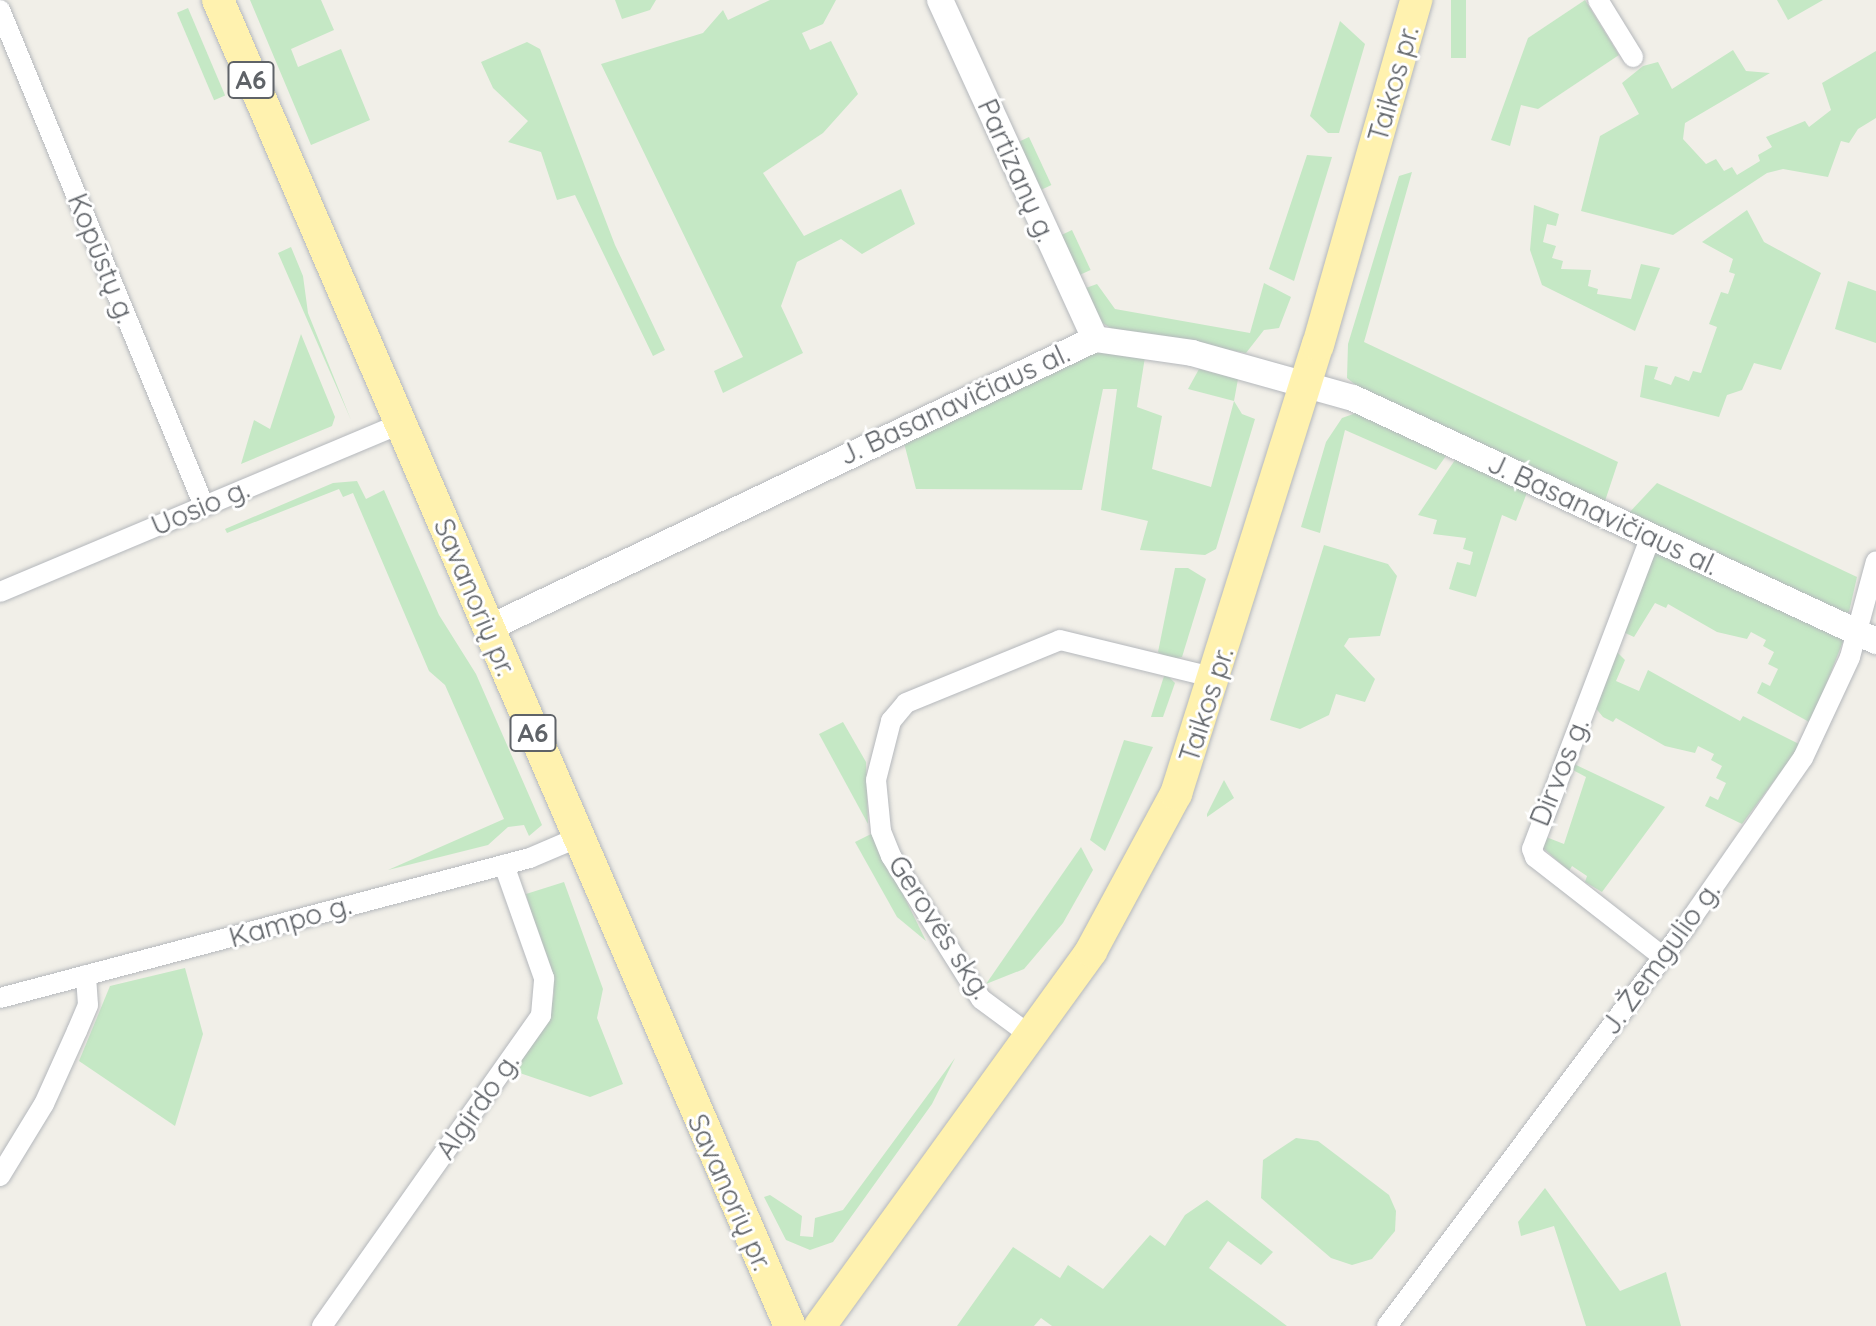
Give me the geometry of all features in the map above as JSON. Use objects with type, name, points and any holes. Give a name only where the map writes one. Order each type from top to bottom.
[{"type":"main road","name":"Savanorių pr.","points":[[218,0],[790,1326]]},
{"type":"main road","name":"Taikos pr.","points":[[820,1326],[1091,951],[1150,848],[1176,794],[1216,678],[1306,383],[1416,0]]},
{"type":"street","name":"Partizanų g.","points":[[940,0],[1095,339]]},
{"type":"street","points":[[1598,0],[1633,57]]},
{"type":"street","name":"Kopūstų g.","points":[[0,10],[204,506]]},
{"type":"street","name":"J. Basanavičiaus al.","points":[[489,628],[1095,339],[1192,353],[1306,383],[1364,403],[1867,637]]},
{"type":"street","name":"Uosio g.","points":[[0,592],[400,424]]},
{"type":"street","name":"Dirvos g.","points":[[1651,536],[1532,849],[1535,857],[1663,957]]},
{"type":"street","name":"J. Žemgulio g.","points":[[1387,1326],[1663,957],[1803,758],[1867,637],[1876,561]]},
{"type":"street","name":"Gerovės skg.","points":[[1031,1036],[981,999],[891,856],[881,831],[876,780],[891,721],[906,703],[1060,640],[1216,678]]},
{"type":"street","name":"Kampo g.","points":[[0,998],[504,865],[577,838]]},
{"type":"street","name":"Algirdo g.","points":[[322,1326],[541,1015],[544,978],[504,865]]},
{"type":"street","points":[[0,1176],[44,1104],[77,1031],[88,1005],[86,975]]},
{"type":"green space","points":[[250,0],[321,0],[334,30],[291,49],[298,67],[341,49],[370,120],[311,145]]},
{"type":"green space","points":[[615,0],[656,0],[650,10],[622,19]]},
{"type":"green space","points":[[770,0],[836,0],[823,24],[802,33],[810,50],[831,41],[858,94],[823,133],[763,173],[804,236],[901,189],[915,224],[862,254],[841,239],[797,262],[781,306],[803,353],[723,393],[714,371],[743,357],[601,64],[703,33],[723,10],[728,20]]},
{"type":"green space","points":[[1451,0],[1466,0],[1466,58],[1451,58]]},
{"type":"green space","points":[[1585,0],[1619,55],[1538,109],[1521,105],[1510,146],[1491,140],[1528,38]]},
{"type":"green space","points":[[1777,0],[1823,0],[1788,20]]},
{"type":"green space","points":[[188,8],[225,95],[214,100],[177,13]]},
{"type":"green space","points":[[1340,21],[1365,44],[1339,133],[1328,133],[1310,116]]},
{"type":"green space","points":[[527,42],[540,49],[615,245],[665,350],[653,356],[575,195],[557,200],[541,152],[508,142],[528,121],[493,88],[481,62]]},
{"type":"green space","points":[[1733,50],[1746,71],[1770,73],[1685,123],[1683,139],[1706,164],[1716,159],[1724,171],[1732,167],[1737,175],[1760,161],[1758,155],[1772,147],[1766,137],[1805,121],[1809,127],[1831,110],[1822,83],[1876,51],[1876,118],[1858,129],[1849,143],[1841,141],[1828,177],[1783,169],[1767,173],[1673,235],[1581,211],[1600,136],[1639,114],[1622,83],[1643,66],[1658,62],[1672,89]]},
{"type":"green space","points":[[1029,137],[1051,185],[1039,191],[1016,143]]},
{"type":"green space","points":[[1307,155],[1332,157],[1294,281],[1269,269]]},
{"type":"green space","points":[[1412,172],[1364,342],[1618,462],[1604,504],[1367,394],[1347,378],[1348,344],[1399,176]]},
{"type":"green space","points":[[1534,205],[1559,214],[1556,226],[1547,224],[1543,242],[1556,246],[1552,258],[1563,261],[1561,269],[1591,270],[1588,286],[1598,289],[1597,294],[1631,299],[1641,264],[1660,268],[1635,331],[1542,285],[1530,250]]},
{"type":"green space","points":[[1747,210],[1764,242],[1821,273],[1781,370],[1754,363],[1742,390],[1727,395],[1719,417],[1640,397],[1645,365],[1658,367],[1654,379],[1671,385],[1675,376],[1689,381],[1693,371],[1701,373],[1717,327],[1709,324],[1721,292],[1728,294],[1735,274],[1729,272],[1733,259],[1702,242]]},
{"type":"green space","points":[[1072,230],[1091,270],[1078,276],[1059,236]]},
{"type":"green space","points":[[291,247],[303,276],[308,313],[351,420],[278,253]]},
{"type":"green space","points":[[1848,281],[1876,291],[1876,343],[1835,329]]},
{"type":"green space","points":[[1264,283],[1291,297],[1279,328],[1264,330],[1246,353],[1112,329],[1101,322],[1083,289],[1097,284],[1115,309],[1250,333]]},
{"type":"green space","points":[[301,334],[335,417],[332,426],[241,464],[254,420],[270,429]]},
{"type":"green space","points":[[1100,351],[1145,357],[1137,407],[1162,416],[1152,469],[1211,487],[1234,401],[1242,414],[1255,419],[1216,549],[1205,555],[1140,550],[1148,521],[1101,510],[1117,389],[1103,389],[1082,490],[916,489],[904,443]]},
{"type":"green space","points":[[1199,369],[1238,379],[1234,401],[1188,389]]},
{"type":"green space","points":[[1356,413],[1448,453],[1436,470],[1345,430],[1320,533],[1301,527],[1326,442],[1342,418]]},
{"type":"green space","points":[[1457,457],[1528,490],[1516,521],[1502,515],[1476,597],[1449,589],[1457,562],[1470,565],[1473,552],[1463,549],[1466,538],[1433,534],[1437,520],[1418,515]]},
{"type":"green space","points":[[357,481],[366,499],[384,490],[439,615],[476,674],[542,825],[529,836],[524,825],[508,827],[488,845],[388,870],[504,819],[445,685],[429,671],[353,493],[343,497],[339,489],[227,533],[225,529],[333,483]]},
{"type":"green space","points":[[1657,483],[1857,577],[1849,612],[1841,613],[1627,515]]},
{"type":"green space","points":[[1324,545],[1388,564],[1397,576],[1380,636],[1349,638],[1344,646],[1375,679],[1365,702],[1336,694],[1329,715],[1300,729],[1270,720]]},
{"type":"green space","points":[[1655,549],[1844,639],[1811,723],[1757,693],[1762,682],[1770,686],[1778,669],[1768,664],[1774,652],[1763,646],[1766,640],[1751,632],[1747,639],[1717,632],[1668,604],[1666,608],[1655,603],[1634,637],[1621,631]]},
{"type":"green space","points":[[1175,568],[1188,568],[1206,579],[1182,657],[1169,660],[1158,652]]},
{"type":"green space","points":[[1614,649],[1625,660],[1616,681],[1639,691],[1648,670],[1740,721],[1743,716],[1801,745],[1742,824],[1705,806],[1710,796],[1718,800],[1726,783],[1716,778],[1722,766],[1711,760],[1714,754],[1698,746],[1695,753],[1665,746],[1616,718],[1613,722],[1603,717],[1594,706]]},
{"type":"green space","points":[[1165,673],[1175,683],[1163,717],[1151,717]]},
{"type":"green space","points":[[843,722],[866,762],[868,824],[819,734]]},
{"type":"green space","points":[[1124,740],[1153,747],[1105,851],[1090,840]]},
{"type":"green space","points":[[1574,764],[1665,807],[1602,892],[1585,882],[1587,876],[1572,866],[1569,871],[1542,847],[1546,837],[1564,844],[1586,777],[1571,769]]},
{"type":"green space","points":[[1224,780],[1234,798],[1207,817],[1207,814]]},
{"type":"green space","points":[[873,833],[926,941],[897,917],[855,842]]},
{"type":"green space","points":[[1081,847],[1093,870],[1063,923],[1024,969],[986,984]]},
{"type":"green space","points":[[564,882],[603,989],[597,1018],[623,1084],[590,1097],[511,1070],[551,1009],[554,993],[526,894]]},
{"type":"green space","points":[[185,968],[203,1034],[175,1126],[79,1061],[110,986]]},
{"type":"green space","points":[[955,1058],[932,1104],[833,1242],[810,1250],[786,1240],[764,1197],[770,1195],[802,1216],[800,1236],[813,1237],[815,1218],[843,1210]]},
{"type":"green space","points":[[1296,1138],[1318,1141],[1389,1195],[1396,1211],[1395,1231],[1372,1259],[1352,1265],[1331,1258],[1261,1198],[1263,1160]]},
{"type":"green space","points":[[1545,1188],[1620,1291],[1666,1272],[1681,1326],[1586,1326],[1554,1226],[1521,1236],[1518,1222]]},
{"type":"green space","points":[[1207,1200],[1273,1252],[1261,1265],[1228,1241],[1209,1268],[1287,1326],[1052,1326],[1041,1318],[1034,1326],[957,1326],[1013,1247],[1060,1278],[1068,1265],[1103,1289],[1150,1235],[1165,1246],[1185,1215]]}]
